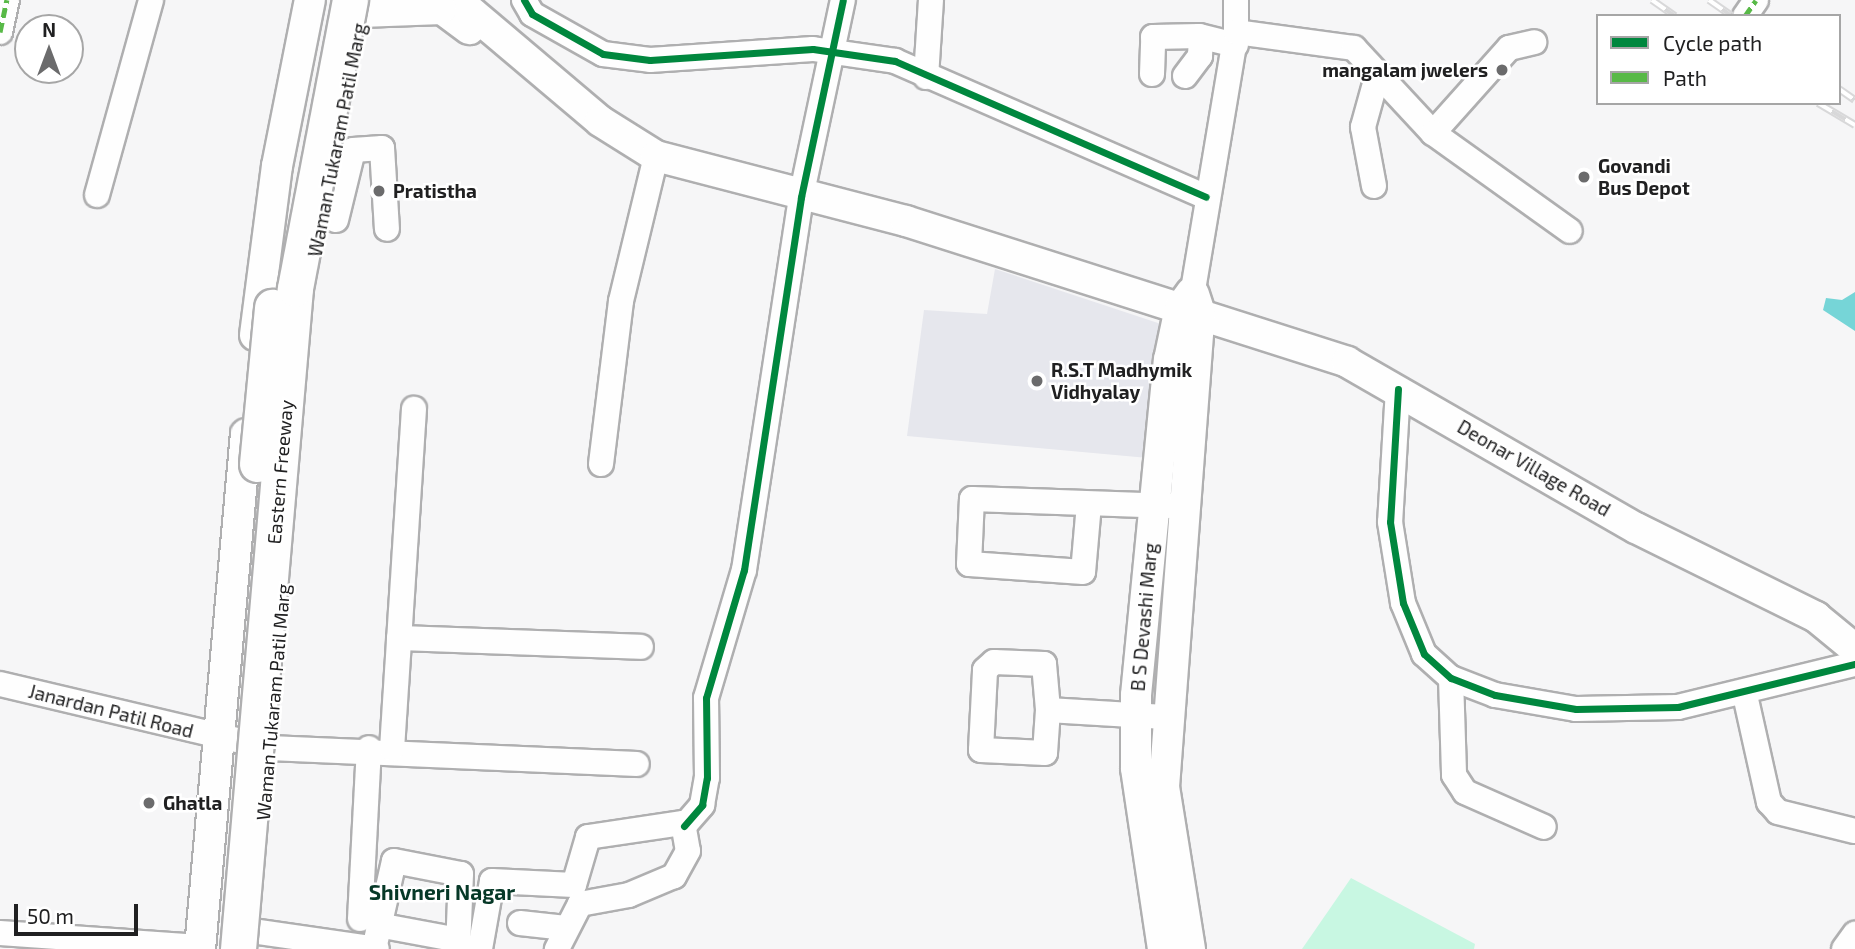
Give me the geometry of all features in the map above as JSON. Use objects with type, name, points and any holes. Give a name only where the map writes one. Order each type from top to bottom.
[{"type":"highway","name":"Eastern Freeway","points":[[208,948],[263,377],[295,147],[327,0]]},
{"type":"highway","name":"Eastern Freeway","points":[[247,943],[295,288],[359,4]]},
{"type":"main road","points":[[208,948],[257,316],[310,0]]},
{"type":"main road","points":[[359,4],[442,3]]},
{"type":"main road","name":"Deonar Village Road","points":[[442,3],[656,156],[801,197],[906,221],[1191,303],[1305,345],[1398,389],[1636,528],[1816,617],[1855,649]]},
{"type":"main road","name":"Waman Tukaram Patil Marg","points":[[247,943],[270,748],[308,285],[339,173],[359,4]]},
{"type":"main road","name":"B S Devashi Marg","points":[[1163,949],[1136,768],[1136,714],[1169,506],[1182,361],[1191,303]]},
{"type":"main road","name":"B S Devashi Marg","points":[[1169,506],[1166,717],[1170,853],[1190,949]]},
{"type":"street","points":[[0,32],[8,0]]},
{"type":"street","points":[[97,195],[151,0]]},
{"type":"street","points":[[524,0],[533,14],[603,54],[650,60],[836,52],[895,61],[926,77],[1206,197]]},
{"type":"street","points":[[684,826],[702,805],[707,778],[706,698],[744,570],[801,197],[836,52],[843,0]]},
{"type":"street","points":[[926,77],[931,0]]},
{"type":"street","name":"B S Devashi Marg","points":[[1191,303],[1206,197],[1236,39],[1236,0]]},
{"type":"street","points":[[1201,37],[1189,71],[1231,71]]},
{"type":"street","points":[[1152,74],[1149,39],[1201,37],[1354,48],[1433,132],[1570,231]]},
{"type":"street","points":[[1433,132],[1509,48],[1534,42]]},
{"type":"street","points":[[1374,186],[1363,127],[1378,73]]},
{"type":"street","points":[[336,220],[339,173],[358,146],[382,148],[387,229]]},
{"type":"street","points":[[601,464],[621,301],[656,156]]},
{"type":"street","points":[[1398,389],[1390,522],[1403,603],[1424,654],[1451,678],[1495,695],[1576,709],[1678,707],[1745,695],[1855,664]]},
{"type":"street","points":[[373,935],[381,748],[399,638],[414,409]]},
{"type":"street","points":[[1089,504],[1083,572],[969,565],[972,499],[1169,506]]},
{"type":"street","points":[[399,638],[641,647]]},
{"type":"street","points":[[1451,678],[1454,775],[1465,792],[1544,827]]},
{"type":"street","name":"Janardan Patil Road","points":[[0,684],[270,748],[381,748],[636,764]]},
{"type":"street","points":[[1745,695],[1769,802],[1778,812],[1855,831]]},
{"type":"street","points":[[1048,710],[1166,717]]},
{"type":"street","points":[[458,945],[492,881],[577,895],[665,884],[688,851],[684,826],[676,820],[588,837],[577,895],[562,939],[520,923]]},
{"type":"street","points":[[373,935],[394,861],[461,874],[458,945]]},
{"type":"street","points":[[0,933],[208,948]]},
{"type":"street","points":[[1844,949],[1855,934]]},
{"type":"street","points":[[247,943],[373,935],[458,945]]},
{"type":"shaded area","name":"R.S.T Madhymik Vidhyalay","points":[[995,269],[1167,326],[1148,458],[907,436],[924,310],[987,314]]},
{"type":"green space","points":[[1351,878],[1475,944],[1474,949],[1302,949]]},
{"type":"water","points":[[1855,292],[1855,331],[1823,310],[1826,298],[1842,300]]},
{"type":"railway","points":[[1652,0],[1672,14]]},
{"type":"railway","points":[[1709,0],[1729,14]]},
{"type":"railway","points":[[1841,90],[1855,100]]},
{"type":"railway","points":[[1821,105],[1855,125]]},
{"type":"marked path","points":[[0,32],[7,0]]},
{"type":"marked path","points":[[1746,14],[1756,0]]},
{"type":"cycle path","points":[[524,0],[532,14],[603,54],[650,60],[813,49],[895,61],[1206,197]]},
{"type":"cycle path","points":[[684,826],[702,805],[707,778],[706,698],[744,570],[801,197],[843,0]]},
{"type":"cycle path","points":[[1398,389],[1390,522],[1403,603],[1424,654],[1451,678],[1495,695],[1576,709],[1678,707],[1855,664]]},
{"type":"place","name":"mangalam jwelers","points":[[1502,70]]},
{"type":"place","name":"Govandi Bus Depot","points":[[1584,177]]},
{"type":"place","name":"Pratistha","points":[[379,191]]},
{"type":"place","name":"R.S.T Madhymik Vidhyalay","points":[[1037,381]]},
{"type":"place","name":"Ghatla","points":[[149,803]]},
{"type":"district","name":"Shivneri Nagar","points":[[442,892]]}]
